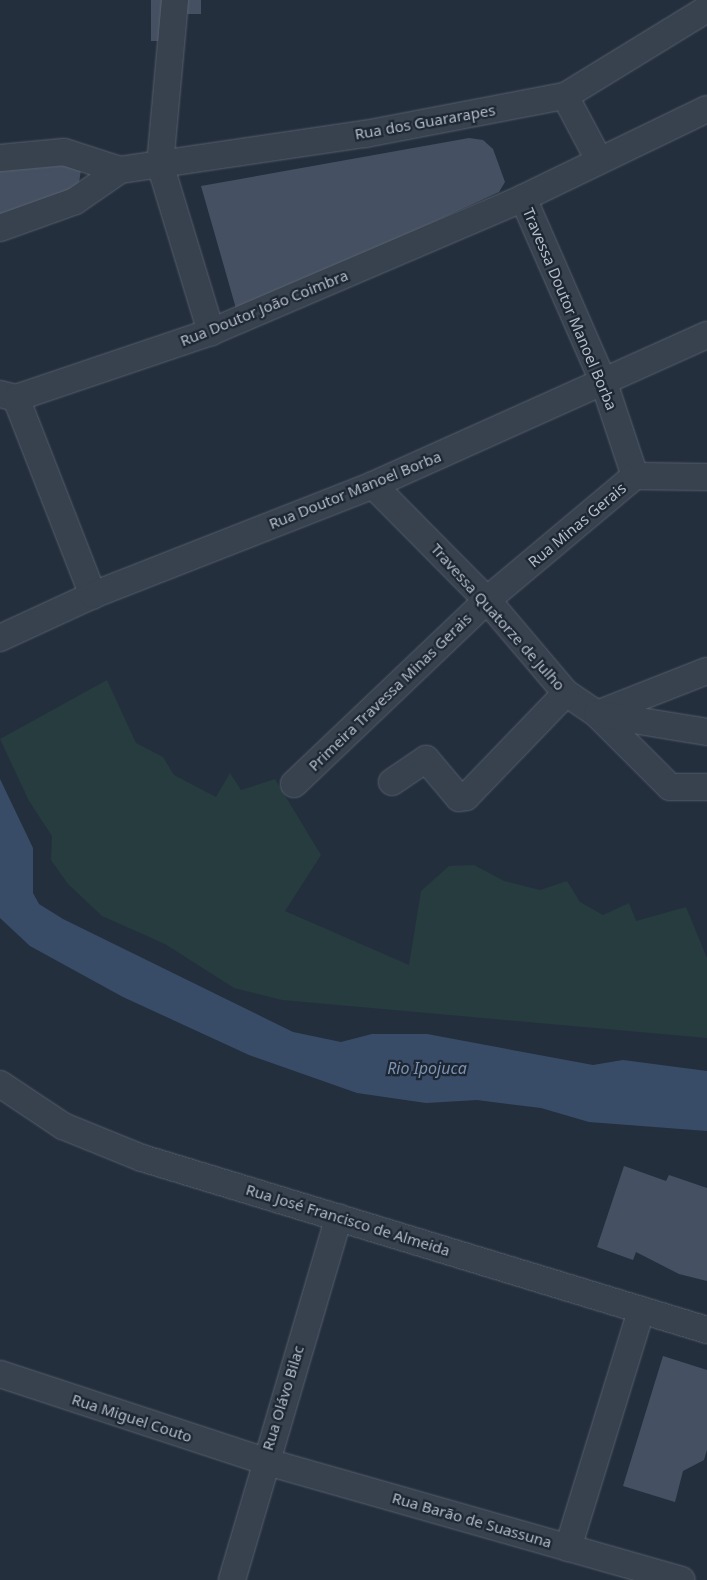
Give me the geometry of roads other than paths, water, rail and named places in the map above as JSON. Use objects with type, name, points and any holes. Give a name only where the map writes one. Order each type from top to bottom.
[{"type":"street","points":[[175,0],[160,164],[212,332]]},
{"type":"street","name":"Rua dos Guararapes","points":[[120,170],[365,134],[565,96],[707,9]]},
{"type":"street","points":[[565,96],[599,160]]},
{"type":"street","points":[[523,198],[707,108]]},
{"type":"street","points":[[0,158],[64,152],[120,170]]},
{"type":"street","points":[[0,228],[75,201],[120,170]]},
{"type":"street","name":"Rua Doutor João Coimbra","points":[[8,396],[212,332],[523,198]]},
{"type":"street","name":"Travessa Doutor Manoel Borba","points":[[523,198],[604,383],[635,476]]},
{"type":"street","name":"Rua Doutor Manoel Borba","points":[[0,638],[93,595],[373,485],[604,383],[707,335]]},
{"type":"street","points":[[8,396],[93,595]]},
{"type":"street","name":"Rua Minas Gerais","points":[[487,600],[635,476],[707,477]]},
{"type":"street","name":"Travessa Quatorze de Julho","points":[[373,485],[487,600],[566,693],[596,714],[670,787],[707,787]]},
{"type":"street","name":"Primeira Travessa Minas Gerais","points":[[294,784],[487,600]]},
{"type":"street","points":[[596,714],[707,671]]},
{"type":"street","points":[[392,782],[426,759],[459,798],[466,797],[566,693]]},
{"type":"street","points":[[596,714],[707,732]]},
{"type":"street","name":"Rua José Francisco de Almeida","points":[[0,1084],[63,1126],[142,1158],[707,1330]]},
{"type":"street","name":"Rua Olávo Bilac","points":[[232,1580],[264,1461],[339,1218]]},
{"type":"street","points":[[568,1548],[641,1310]]},
{"type":"street","name":"Rua Miguel Couto","points":[[0,1374],[264,1461]]},
{"type":"street","name":"Rua Barão de Suassuna","points":[[264,1461],[681,1580]]},
{"type":"water","name":"Rio Ipojuca","points":[[0,779],[33,848],[33,893],[39,904],[63,919],[293,1032],[341,1042],[372,1034],[427,1034],[593,1065],[623,1060],[707,1071],[707,1131],[589,1122],[541,1108],[477,1100],[426,1103],[357,1093],[249,1055],[123,997],[30,946],[0,918]]}]
